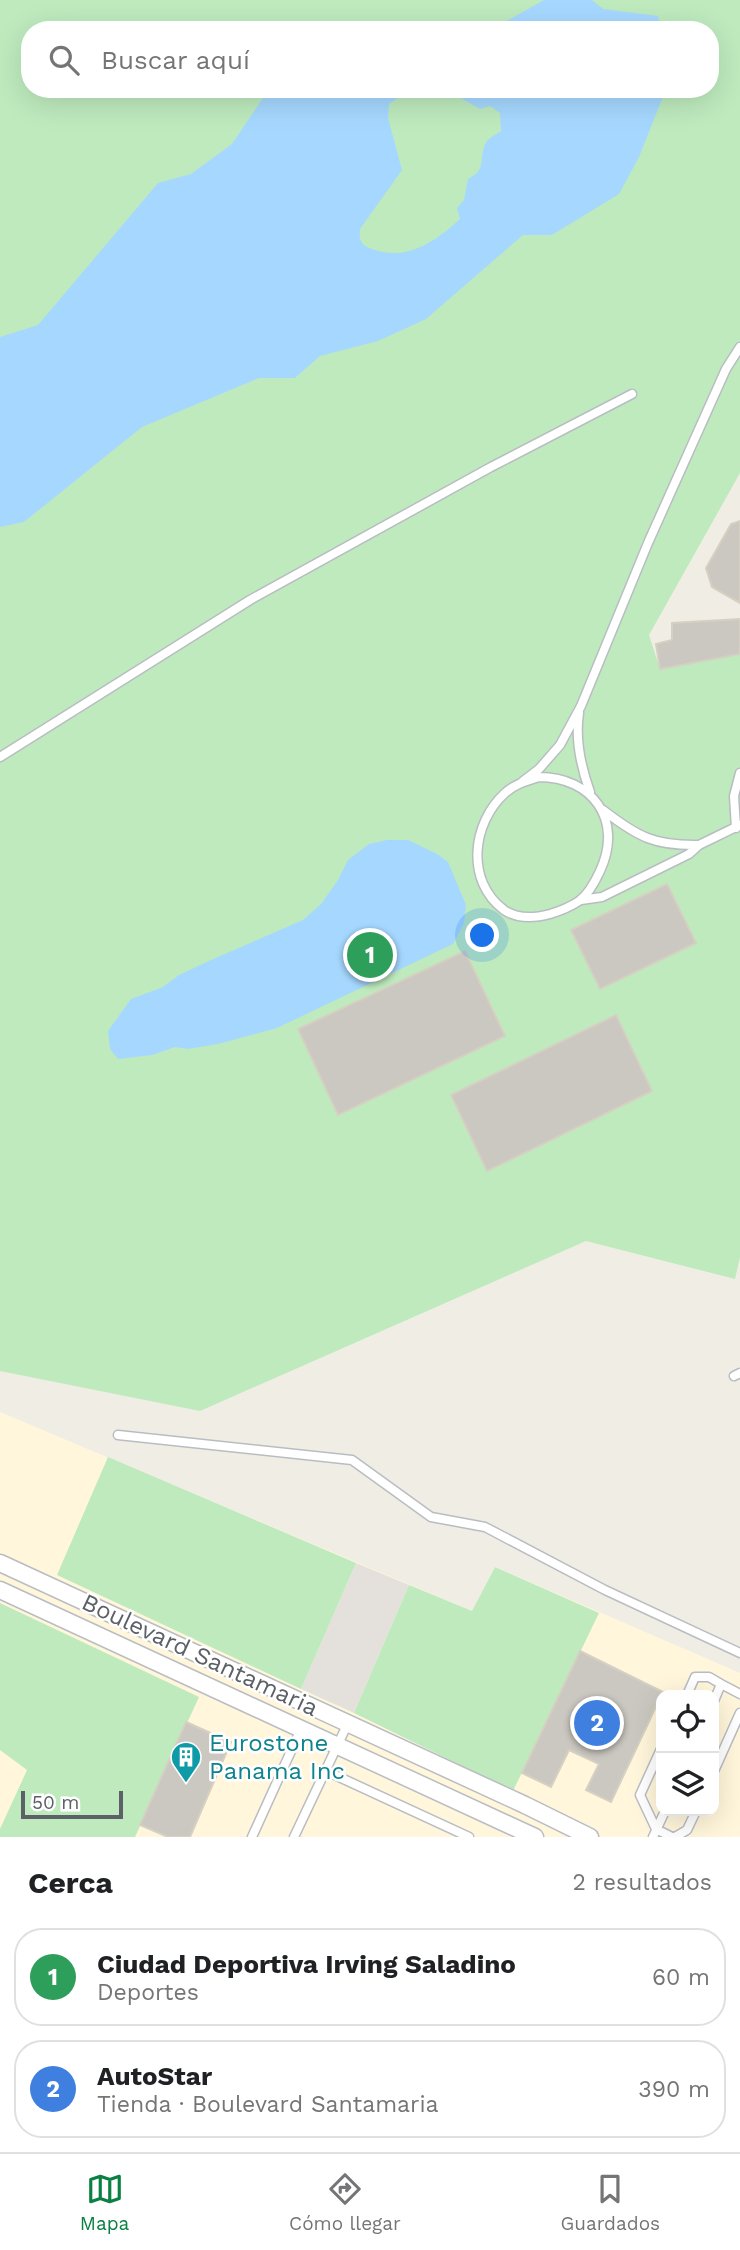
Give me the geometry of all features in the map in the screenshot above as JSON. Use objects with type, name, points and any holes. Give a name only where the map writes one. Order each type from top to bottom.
[{"type":"street","name":"Boulevard Santamaria","points":[[0,1563],[590,1837]]},
{"type":"street","name":"Boulevard Santamaria","points":[[0,1590],[301,1729],[513,1832],[535,1837]]},
{"type":"street","points":[[513,1832],[526,1805]]},
{"type":"lane","points":[[602,809],[608,846],[593,885],[581,900],[564,910],[542,916],[520,917],[506,911],[492,899],[481,880],[477,859],[485,819],[501,797],[539,769],[560,745],[580,706],[648,543],[726,369],[740,347]]},
{"type":"lane","points":[[0,757],[250,600],[491,467],[632,394]]},
{"type":"lane","points":[[580,706],[578,722],[582,769],[590,793],[602,809],[628,828],[659,842],[699,845]]},
{"type":"lane","points":[[581,900],[602,897],[738,827],[734,796],[740,773]]},
{"type":"lane","points":[[522,782],[538,777],[555,777],[575,783],[590,793]]},
{"type":"lane","points":[[118,1435],[352,1460],[430,1517],[485,1527],[605,1590],[740,1653]]},
{"type":"lane","points":[[689,1690],[695,1676],[709,1677],[740,1694]]},
{"type":"lane","points":[[719,1690],[721,1684]]},
{"type":"lane","points":[[719,1760],[740,1713]]},
{"type":"lane","points":[[293,1837],[348,1723]]},
{"type":"lane","points":[[252,1837],[301,1729]]},
{"type":"lane","points":[[654,1833],[640,1795],[659,1753]]},
{"type":"lane","points":[[326,1771],[469,1837]]},
{"type":"lane","points":[[654,1833],[662,1816]]},
{"type":"lane","points":[[654,1833],[674,1837],[687,1830],[694,1816]]},
{"type":"shaded area","points":[[0,1412],[472,1611],[495,1567],[740,1673],[740,1837],[0,1837]]},
{"type":"shaded area","points":[[356,1563],[409,1585],[354,1713],[301,1689]]},
{"type":"green space","points":[[0,0],[740,0],[740,473],[649,635],[660,669],[740,654],[740,1257],[735,1279],[586,1241],[200,1411],[0,1371]]},
{"type":"green space","points":[[108,1457],[356,1563],[301,1689],[57,1575]]},
{"type":"green space","points":[[495,1567],[599,1613],[513,1791],[354,1713],[409,1585],[472,1611]]},
{"type":"green space","points":[[0,1603],[199,1697],[135,1837],[0,1837],[0,1829],[27,1770],[0,1750]]},
{"type":"water","points":[[544,0],[592,0],[603,9],[658,16],[659,21],[506,21]]},
{"type":"water","points":[[263,98],[398,98],[389,104],[388,118],[402,170],[360,229],[360,239],[365,246],[397,253],[430,242],[460,219],[457,208],[464,200],[468,179],[481,167],[487,141],[501,131],[500,113],[490,106],[480,109],[461,98],[662,98],[639,157],[619,194],[552,235],[523,235],[426,319],[378,341],[320,356],[295,378],[259,378],[142,427],[24,522],[0,527],[0,337],[38,325],[158,183],[191,174],[232,144]]},
{"type":"water","points":[[387,840],[408,840],[448,862],[466,905],[464,923],[453,944],[277,1028],[218,1044],[188,1049],[175,1047],[152,1055],[118,1059],[110,1049],[108,1031],[131,999],[163,987],[179,975],[303,920],[321,904],[348,860],[369,844]]},
{"type":"building","points":[[740,521],[740,603],[712,587],[706,568],[731,524]]},
{"type":"building","points":[[740,619],[740,654],[660,669],[656,644],[672,640],[672,623]]},
{"type":"building","points":[[667,884],[696,943],[600,989],[571,930]]},
{"type":"building","points":[[465,951],[505,1036],[338,1115],[298,1029]]},
{"type":"building","points":[[616,1015],[652,1091],[487,1171],[451,1095]]},
{"type":"building","points":[[580,1651],[659,1690],[656,1690],[656,1707],[611,1802],[586,1790],[599,1764],[569,1750],[551,1787],[522,1773]]},
{"type":"building","name":"Eurostone Panama Inc","points":[[186,1722],[231,1742],[190,1837],[168,1837],[140,1825]]},
{"type":"place","name":"Ciudad Deportiva Irving Saladino","points":[[370,955]]},
{"type":"place","name":"AutoStar","points":[[597,1723]]},
{"type":"place","name":"Eurostone Panama Inc","points":[[186,1784]]}]
